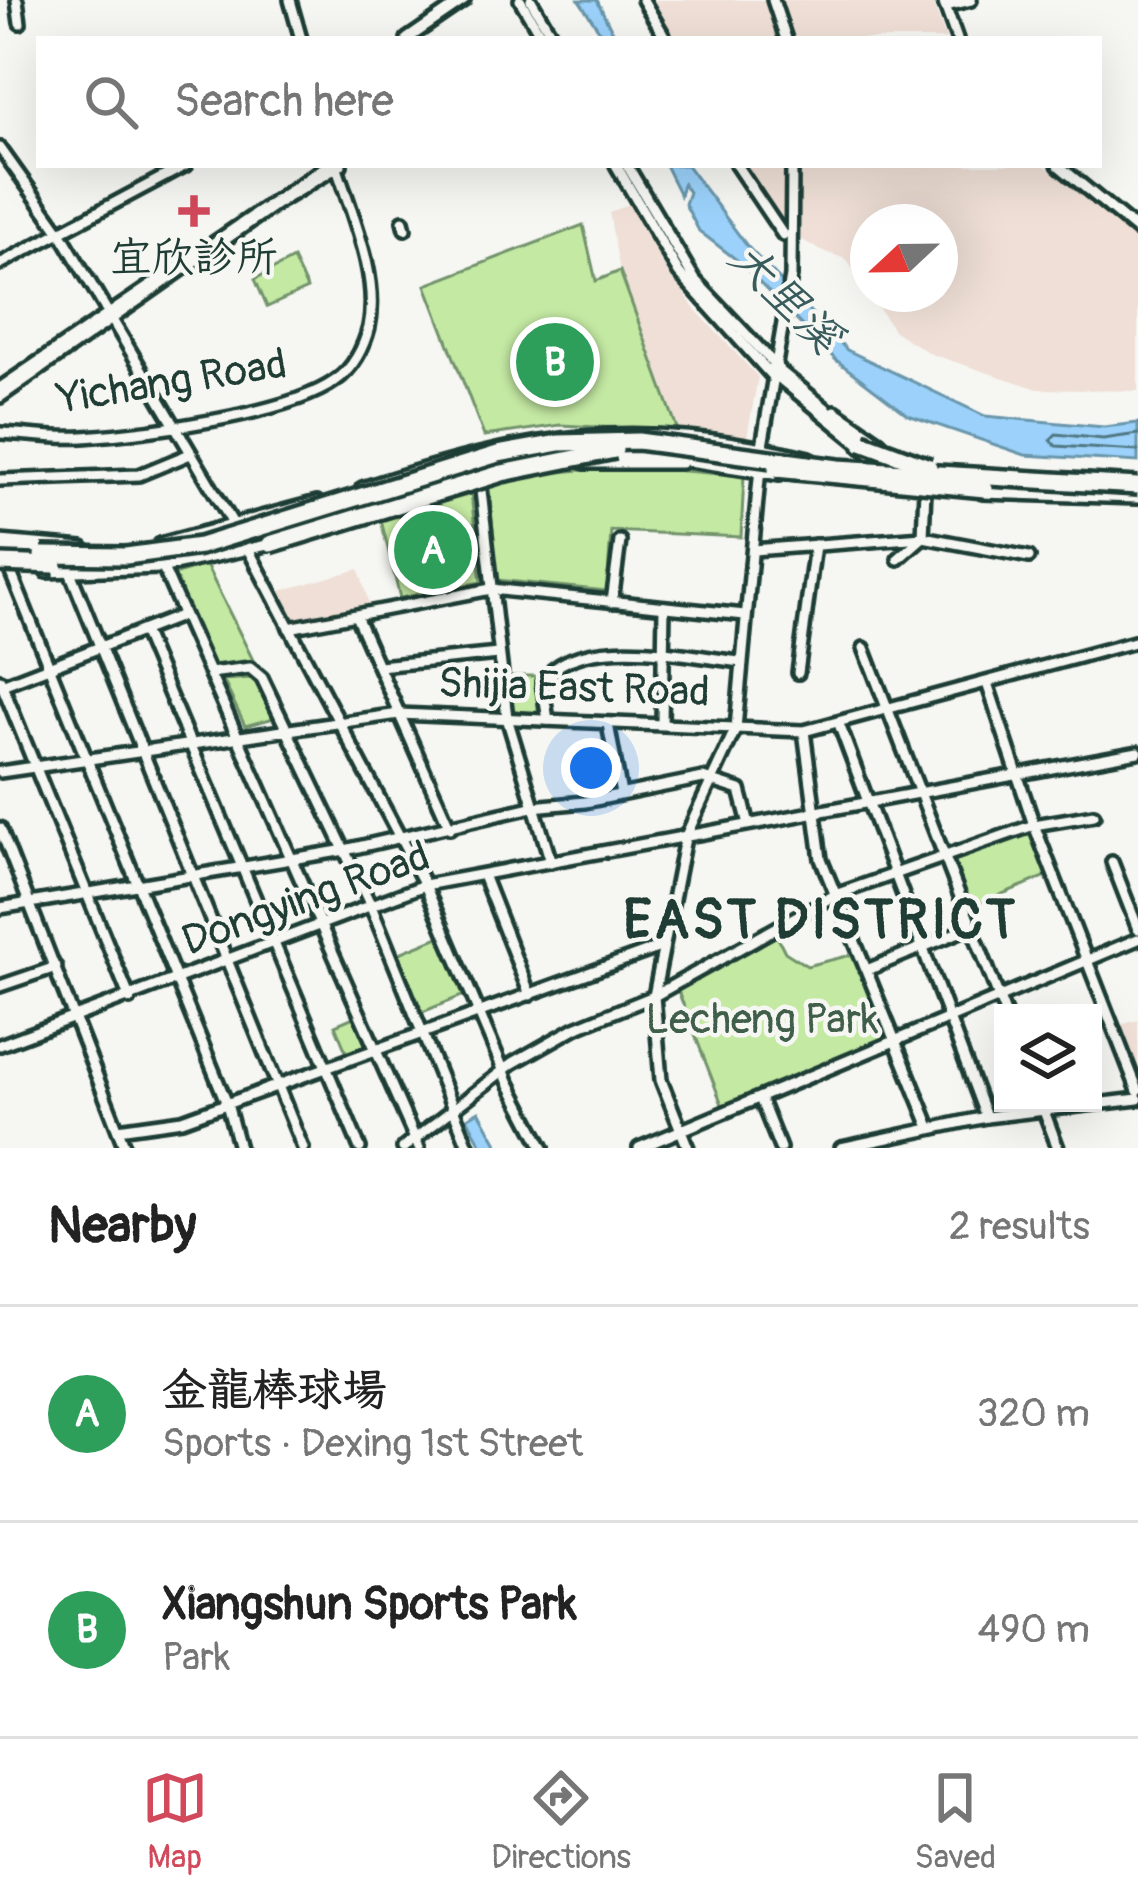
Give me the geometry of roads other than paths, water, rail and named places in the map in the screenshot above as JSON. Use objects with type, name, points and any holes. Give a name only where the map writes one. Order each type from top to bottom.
[{"type":"highway","points":[[774,368],[862,442],[921,466],[1138,492]]},
{"type":"highway","points":[[0,552],[112,557],[200,546],[498,454],[559,443],[658,442],[838,468],[1081,484]]},
{"type":"highway","points":[[3,566],[125,566],[187,558],[259,542],[519,460],[615,450],[881,483],[1138,492]]},
{"type":"highway","points":[[270,544],[502,473],[615,450]]},
{"type":"street","points":[[17,0],[20,23]]},
{"type":"street","points":[[290,0],[301,36]]},
{"type":"street","points":[[410,36],[464,0]]},
{"type":"street","points":[[520,0],[547,36]]},
{"type":"street","points":[[531,0],[547,36]]},
{"type":"street","points":[[772,0],[784,36]]},
{"type":"street","points":[[956,36],[944,3],[971,0]]},
{"type":"street","points":[[646,5],[663,36]]},
{"type":"street","points":[[0,148],[60,232],[248,549],[425,885],[504,1070],[543,1148]]},
{"type":"street","points":[[0,172],[13,168]]},
{"type":"street","points":[[0,265],[180,168]]},
{"type":"street","points":[[0,393],[332,168]]},
{"type":"street","name":"Yichang Road","points":[[0,433],[82,437],[172,424],[296,400],[336,381],[359,353],[368,331],[370,288],[336,168]]},
{"type":"street","points":[[618,168],[696,296],[844,436],[922,489]]},
{"type":"street","points":[[628,168],[695,280],[774,368],[875,440],[927,464],[944,490]]},
{"type":"street","points":[[738,168],[783,236]]},
{"type":"street","points":[[688,1148],[661,1080],[655,996],[660,947],[685,838],[736,728],[762,446],[792,246],[792,168]]},
{"type":"street","points":[[1062,168],[1138,231]]},
{"type":"street","points":[[0,541],[129,548],[236,527],[471,453],[557,436],[658,432],[762,446],[813,459],[868,485]]},
{"type":"street","points":[[0,480],[139,475],[190,454]]},
{"type":"street","points":[[270,544],[456,481],[536,460],[636,457],[922,489],[1138,492]]},
{"type":"street","points":[[3,566],[69,574],[163,568],[270,544],[480,482],[576,464],[710,465]]},
{"type":"street","points":[[480,482],[507,718],[551,862]]},
{"type":"street","points":[[898,559],[923,537],[922,489]]},
{"type":"street","points":[[752,550],[923,537],[1029,557]]},
{"type":"street","points":[[612,602],[620,541]]},
{"type":"street","points":[[798,673],[815,545]]},
{"type":"street","points":[[60,547],[303,1148]]},
{"type":"street","points":[[3,566],[178,981],[227,1104],[239,1148]]},
{"type":"street","points":[[163,568],[325,925],[417,1143]]},
{"type":"street","points":[[289,628],[491,590],[745,615]]},
{"type":"street","points":[[662,724],[664,608]]},
{"type":"street","points":[[130,999],[1,682],[182,615]]},
{"type":"street","points":[[356,616],[450,828]]},
{"type":"street","points":[[143,631],[360,1148]]},
{"type":"street","name":"Shijia East Road","points":[[0,772],[399,714],[804,731],[1138,641]]},
{"type":"street","points":[[863,648],[1001,1004]]},
{"type":"street","points":[[548,720],[542,682],[565,659],[635,649],[740,662]]},
{"type":"street","points":[[379,666],[498,654]]},
{"type":"street","points":[[210,673],[257,670],[370,906],[469,1148]]},
{"type":"street","points":[[987,683],[1016,776],[1138,1095],[1102,1099]]},
{"type":"street","points":[[608,724],[621,794]]},
{"type":"street","points":[[839,724],[986,1117]]},
{"type":"street","points":[[804,731],[821,859],[930,1127]]},
{"type":"street","name":"Dongying Road","points":[[0,1045],[425,885],[1138,752]]},
{"type":"street","points":[[0,908],[345,850],[532,806],[714,778],[740,790],[749,824]]},
{"type":"street","points":[[403,1148],[417,1143],[504,1070],[575,1028],[655,996],[835,895],[1034,825],[1094,815]]},
{"type":"street","points":[[0,828],[124,1148]]},
{"type":"street","points":[[1112,862],[1138,929]]},
{"type":"street","points":[[483,875],[530,994]]},
{"type":"street","points":[[867,970],[971,927]]},
{"type":"street","points":[[639,1148],[1138,939]]},
{"type":"street","points":[[118,1130],[182,1120],[660,947]]},
{"type":"street","points":[[0,971],[3,985],[56,967]]},
{"type":"street","points":[[760,1098],[780,1148]]},
{"type":"street","points":[[841,1148],[1011,1112]]},
{"type":"street","points":[[1044,1112],[1058,1148]]},
{"type":"water","points":[[579,0],[597,0],[615,36],[603,36]]},
{"type":"water","name":"大里溪","points":[[666,168],[689,168],[747,246],[847,350],[985,416],[1104,427],[1138,423],[1138,462],[1025,455],[908,415],[836,360],[738,261],[699,231],[685,204],[689,192],[683,184],[680,195]]},
{"type":"water","points":[[479,1111],[499,1147],[483,1148],[467,1118]]},
{"type":"place","name":"宜欣診所","points":[[194,211]]},
{"type":"place","name":"Xiangshun Sports Park","points":[[555,362]]},
{"type":"place","name":"金龍棒球場","points":[[433,550]]},
{"type":"district","name":"EAST DISTRICT","points":[[821,921]]},
{"type":"park label","name":"Lecheng Park","points":[[762,1020]]}]
